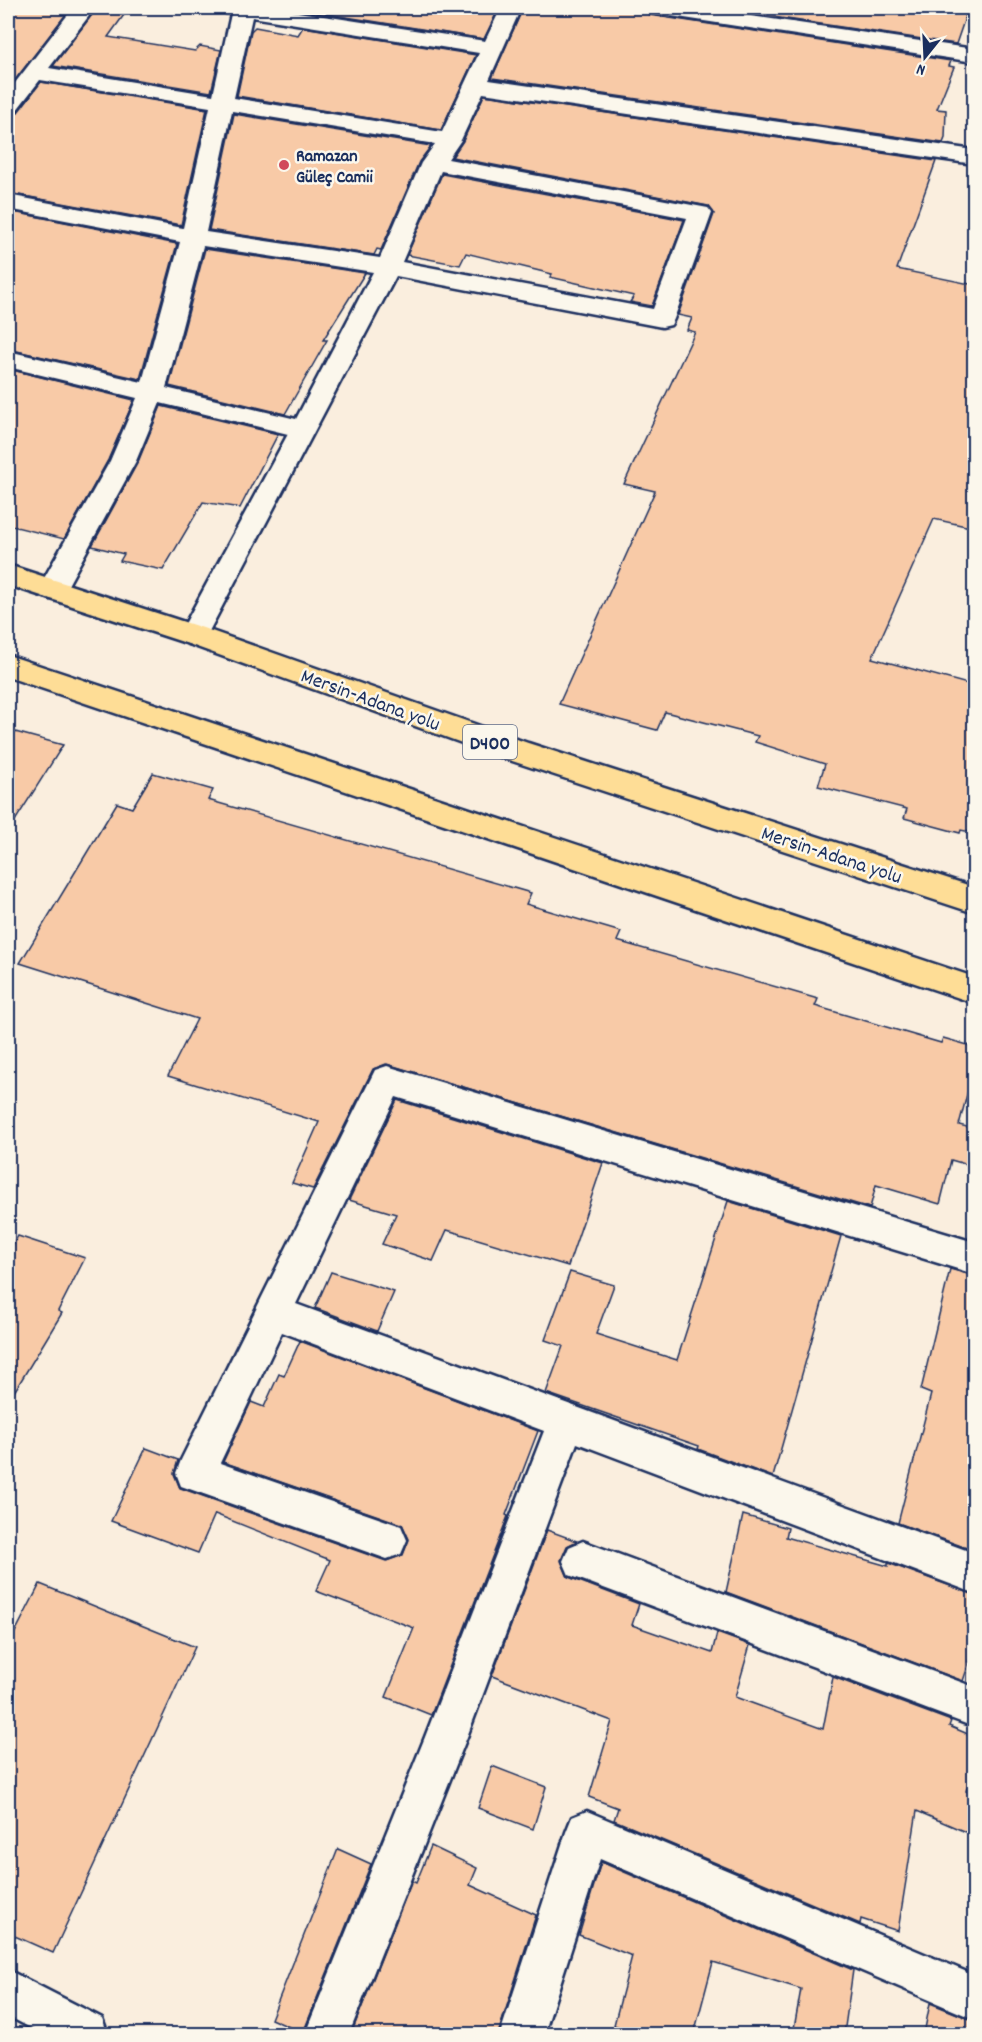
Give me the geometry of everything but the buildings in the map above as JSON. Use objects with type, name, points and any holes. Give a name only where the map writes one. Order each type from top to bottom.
[{"type":"highway","name":"Mersin-Adana yolu","points":[[8,575],[193,635],[517,752],[975,900]]},
{"type":"highway","points":[[8,666],[975,990]]},
{"type":"street","points":[[8,106],[84,8]]},
{"type":"street","points":[[52,589],[123,461],[152,392],[193,237],[223,104],[240,8],[491,48]]},
{"type":"street","points":[[193,635],[388,267],[433,163],[450,140],[511,8]]},
{"type":"street","points":[[658,8],[975,56]]},
{"type":"street","points":[[34,72],[450,140]]},
{"type":"street","points":[[476,85],[975,157]]},
{"type":"street","points":[[8,202],[193,237],[388,267],[662,319],[700,213],[433,163]]},
{"type":"street","points":[[8,358],[304,429]]},
{"type":"street","points":[[387,1540],[195,1473],[387,1080],[975,1258]]},
{"type":"street","points":[[273,1312],[975,1573]]},
{"type":"street","points":[[327,2034],[446,1737],[567,1421]]},
{"type":"street","points":[[583,1561],[975,1707]]},
{"type":"street","points":[[522,2034],[587,1832],[975,1997]]},
{"type":"street","points":[[8,1992],[86,2034]]},
{"type":"place","name":"Ramazan Güleç Camii","points":[[284,165]]}]
